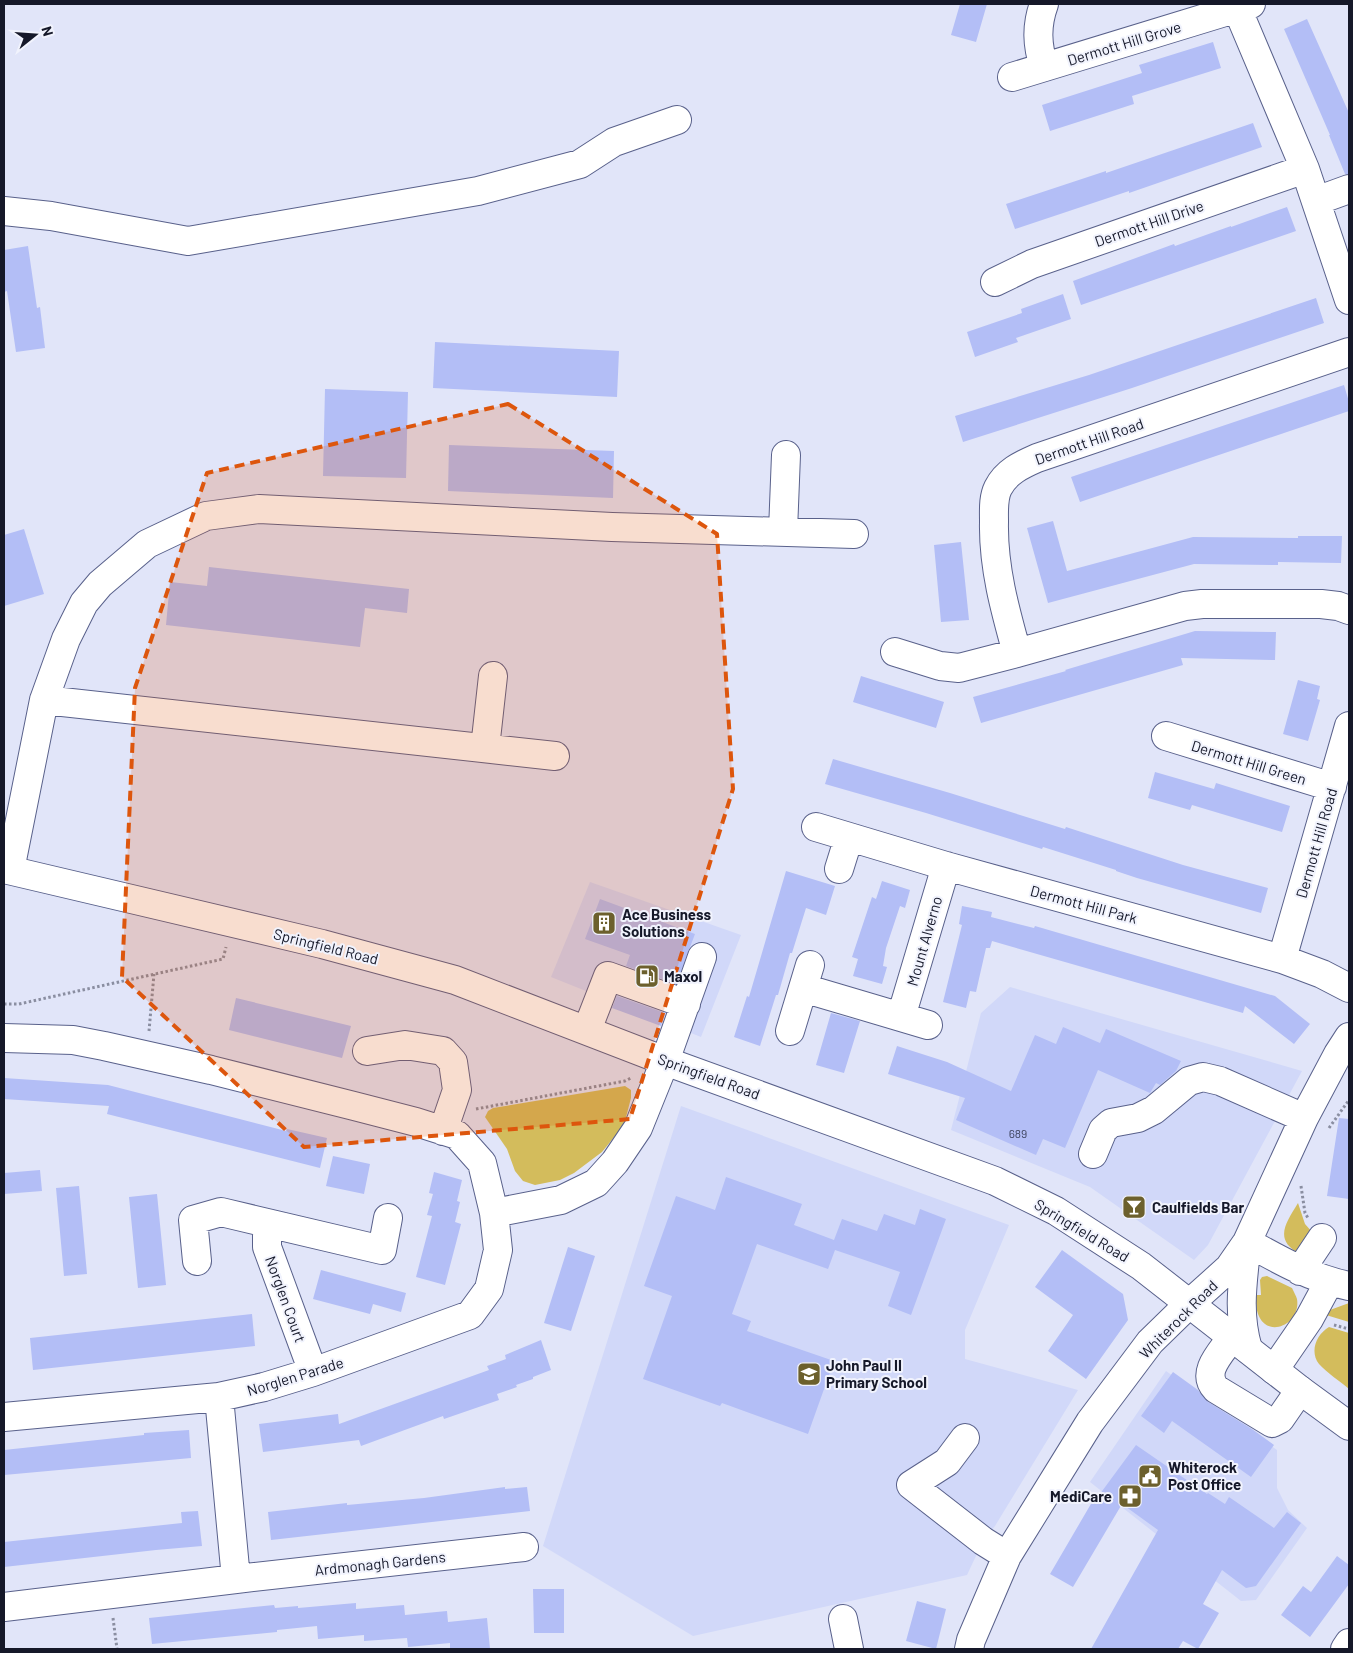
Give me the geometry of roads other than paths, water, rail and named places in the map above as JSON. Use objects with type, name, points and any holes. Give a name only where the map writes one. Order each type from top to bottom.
[{"type":"main road","points":[[1044,4],[1037,35],[1044,68]]},
{"type":"main road","points":[[1244,6],[1305,169],[1349,300]]},
{"type":"main road","name":"Dermott Hill Grove","points":[[1012,77],[1244,6]]},
{"type":"main road","points":[[4,212],[51,216],[188,241],[478,191],[580,164],[614,142],[677,120]]},
{"type":"main road","name":"Dermott Hill Drive","points":[[995,282],[1032,264],[1305,169]]},
{"type":"main road","points":[[1316,201],[1349,189]]},
{"type":"main road","name":"Dermott Hill Road","points":[[1017,653],[996,569],[995,494],[1006,476],[1018,467],[1037,458],[1349,352]]},
{"type":"main road","points":[[783,531],[786,455]]},
{"type":"main road","points":[[7,869],[44,700],[66,639],[84,603],[100,584],[148,544],[206,516],[259,509],[612,527],[854,534]]},
{"type":"main road","points":[[895,652],[950,668],[959,668],[1165,611],[1202,604],[1321,604],[1338,606],[1349,610]]},
{"type":"main road","points":[[486,748],[493,676]]},
{"type":"main road","points":[[44,700],[555,756]]},
{"type":"main road","name":"Dermott Hill Road","points":[[1282,959],[1349,726]]},
{"type":"main road","name":"Dermott Hill Green","points":[[1166,736],[1332,787]]},
{"type":"main road","name":"Dermott Hill Park","points":[[816,827],[946,866],[1282,959],[1322,974],[1349,988]]},
{"type":"main road","points":[[839,869],[849,837]]},
{"type":"main road","name":"Mount Alverno","points":[[901,1017],[946,866]]},
{"type":"main road","name":"Springfield Road","points":[[7,869],[322,944],[455,980],[665,1060],[995,1180],[1056,1211],[1141,1266],[1349,1426]]},
{"type":"main road","points":[[494,1213],[561,1200],[596,1183],[615,1162],[638,1128],[702,957]]},
{"type":"main road","points":[[587,1030],[608,976],[686,1004]]},
{"type":"main road","points":[[790,1031],[807,976],[901,1017],[928,1025]]},
{"type":"main road","name":"Whiterock Road","points":[[969,1649],[974,1632],[1008,1556],[1090,1422],[1150,1342],[1229,1268],[1247,1242],[1304,1118],[1349,1037]]},
{"type":"main road","name":"Norglen Parade","points":[[4,1038],[73,1040],[211,1070],[363,1108],[450,1133],[482,1163],[494,1213],[498,1250],[488,1289],[470,1315],[313,1372],[264,1387],[219,1397],[4,1417]]},
{"type":"main road","points":[[367,1051],[405,1045],[443,1051],[453,1062],[457,1090],[450,1133]]},
{"type":"main road","points":[[1093,1154],[1103,1130],[1111,1123],[1138,1118],[1154,1110],[1189,1081],[1203,1077],[1220,1081],[1304,1118]]},
{"type":"main road","points":[[197,1261],[193,1220],[221,1212],[382,1250],[388,1218]]},
{"type":"main road","name":"Norglen Court","points":[[267,1224],[267,1247],[313,1372]]},
{"type":"main road","points":[[1300,1271],[1322,1238]]},
{"type":"main road","points":[[1274,1370],[1309,1319],[1339,1284],[1300,1271],[1247,1242],[1241,1314],[1243,1332],[1240,1343],[1210,1370],[1209,1378],[1211,1384],[1216,1389],[1272,1423],[1280,1419],[1300,1390]]},
{"type":"main road","points":[[219,1397],[236,1579]]},
{"type":"main road","points":[[965,1438],[947,1462],[911,1485],[983,1541],[1008,1556]]},
{"type":"main road","name":"Ardmonagh Gardens","points":[[4,1608],[236,1579],[524,1547]]},
{"type":"main road","points":[[843,1619],[849,1649]]},
{"type":"main road","points":[[1345,1649],[1349,1643]]},
{"type":"place","name":"Ace Business Solutions","points":[[604,923]]},
{"type":"place","name":"Maxol","points":[[647,976]]},
{"type":"place","name":"Caulfields Bar","points":[[1134,1207]]},
{"type":"place","name":"John Paul II Primary School","points":[[809,1374]]},
{"type":"place","name":"Whiterock Post Office","points":[[1150,1476]]},
{"type":"place","name":"MediCare","points":[[1130,1496]]}]
